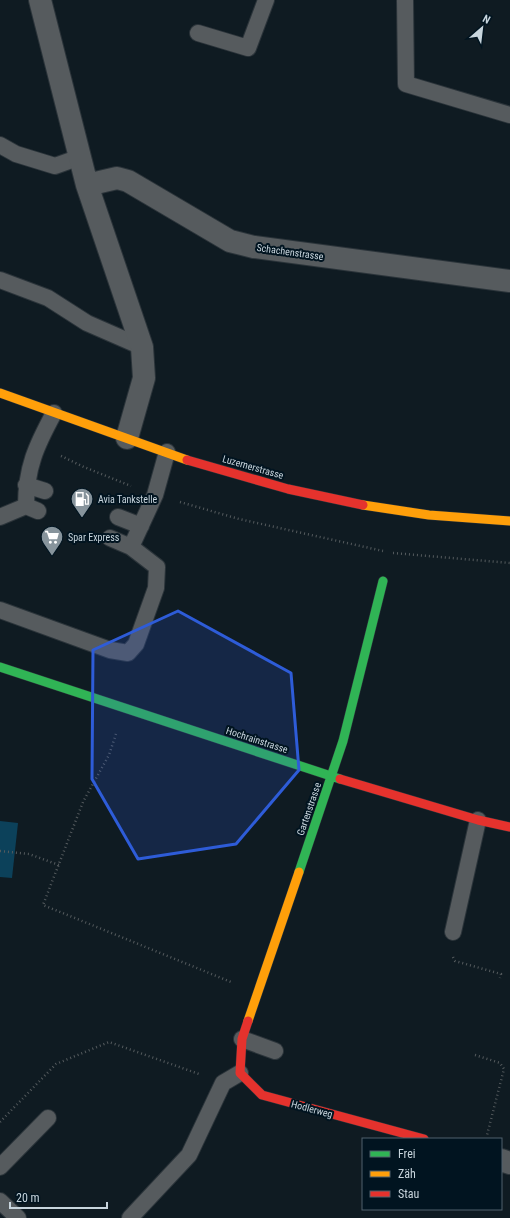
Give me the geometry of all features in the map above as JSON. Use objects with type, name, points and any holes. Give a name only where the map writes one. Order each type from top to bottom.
[{"type":"street","points":[[40,0],[87,185],[142,347],[144,378],[128,438]]},
{"type":"street","name":"Schachenstrasse","points":[[87,185],[117,178],[128,181],[230,241],[254,247],[510,281]]},
{"type":"street","name":"Luzernerstrasse","points":[[0,393],[167,452],[243,477],[353,502],[428,515],[510,521]]},
{"type":"street","name":"Gartenstrasse","points":[[242,1039],[332,776],[358,685],[383,581]]},
{"type":"street","name":"Hochrainstrasse","points":[[0,666],[332,776],[478,820],[510,827]]},
{"type":"street","points":[[240,1073],[242,1039]]},
{"type":"street","name":"Hodlerweg","points":[[240,1073],[262,1095],[420,1138]]},
{"type":"lane","points":[[198,33],[248,48],[266,0]]},
{"type":"lane","points":[[405,0],[406,84],[510,115]]},
{"type":"lane","points":[[0,145],[16,154],[55,166],[80,157]]},
{"type":"lane","points":[[0,280],[48,298],[87,323],[142,347]]},
{"type":"lane","points":[[0,517],[32,509],[26,485],[37,444],[54,412]]},
{"type":"lane","points":[[131,547],[155,495],[167,452]]},
{"type":"lane","points":[[26,485],[45,491]]},
{"type":"lane","points":[[118,517],[141,526]]},
{"type":"lane","points":[[0,610],[110,650],[128,652],[136,644],[156,588],[156,567],[131,547],[110,538]]},
{"type":"lane","points":[[453,932],[478,820]]},
{"type":"lane","points":[[242,1039],[275,1051]]},
{"type":"lane","points":[[130,1218],[189,1155],[223,1083],[240,1073]]},
{"type":"lane","points":[[0,1167],[48,1118]]},
{"type":"lane","points":[[0,1201],[18,1218]]},
{"type":"path","points":[[37,444],[84,468],[155,495],[239,519],[388,553],[510,563]]},
{"type":"path","points":[[126,708],[109,755],[82,802],[44,905],[258,993]]},
{"type":"path","points":[[0,851],[29,854],[59,865]]},
{"type":"path","points":[[0,1122],[56,1064],[109,1042],[223,1083]]},
{"type":"path","points":[[475,1055],[500,1063],[504,1069],[486,1138]]},
{"type":"highlighted area","points":[[178,611],[291,673],[299,770],[236,844],[138,859],[92,779],[93,650]]},
{"type":"shaded area","points":[[0,821],[18,823],[12,878],[0,877]]},
{"type":"traffic: fast","points":[[299,872],[343,741],[383,581]]},
{"type":"traffic: fast","points":[[0,667],[340,779]]},
{"type":"traffic: slow","points":[[0,393],[187,460]]},
{"type":"traffic: slow","points":[[363,505],[429,515],[510,521]]},
{"type":"traffic: slow","points":[[248,1021],[299,872]]},
{"type":"traffic: jam","points":[[187,460],[288,489],[363,505]]},
{"type":"traffic: jam","points":[[340,779],[478,820],[510,827]]},
{"type":"traffic: jam","points":[[248,1021],[242,1039],[240,1073],[262,1095],[420,1138]]},
{"type":"place","name":"Avia Tankstelle","points":[[82,518]]},
{"type":"place","name":"Spar Express","points":[[52,556]]}]
